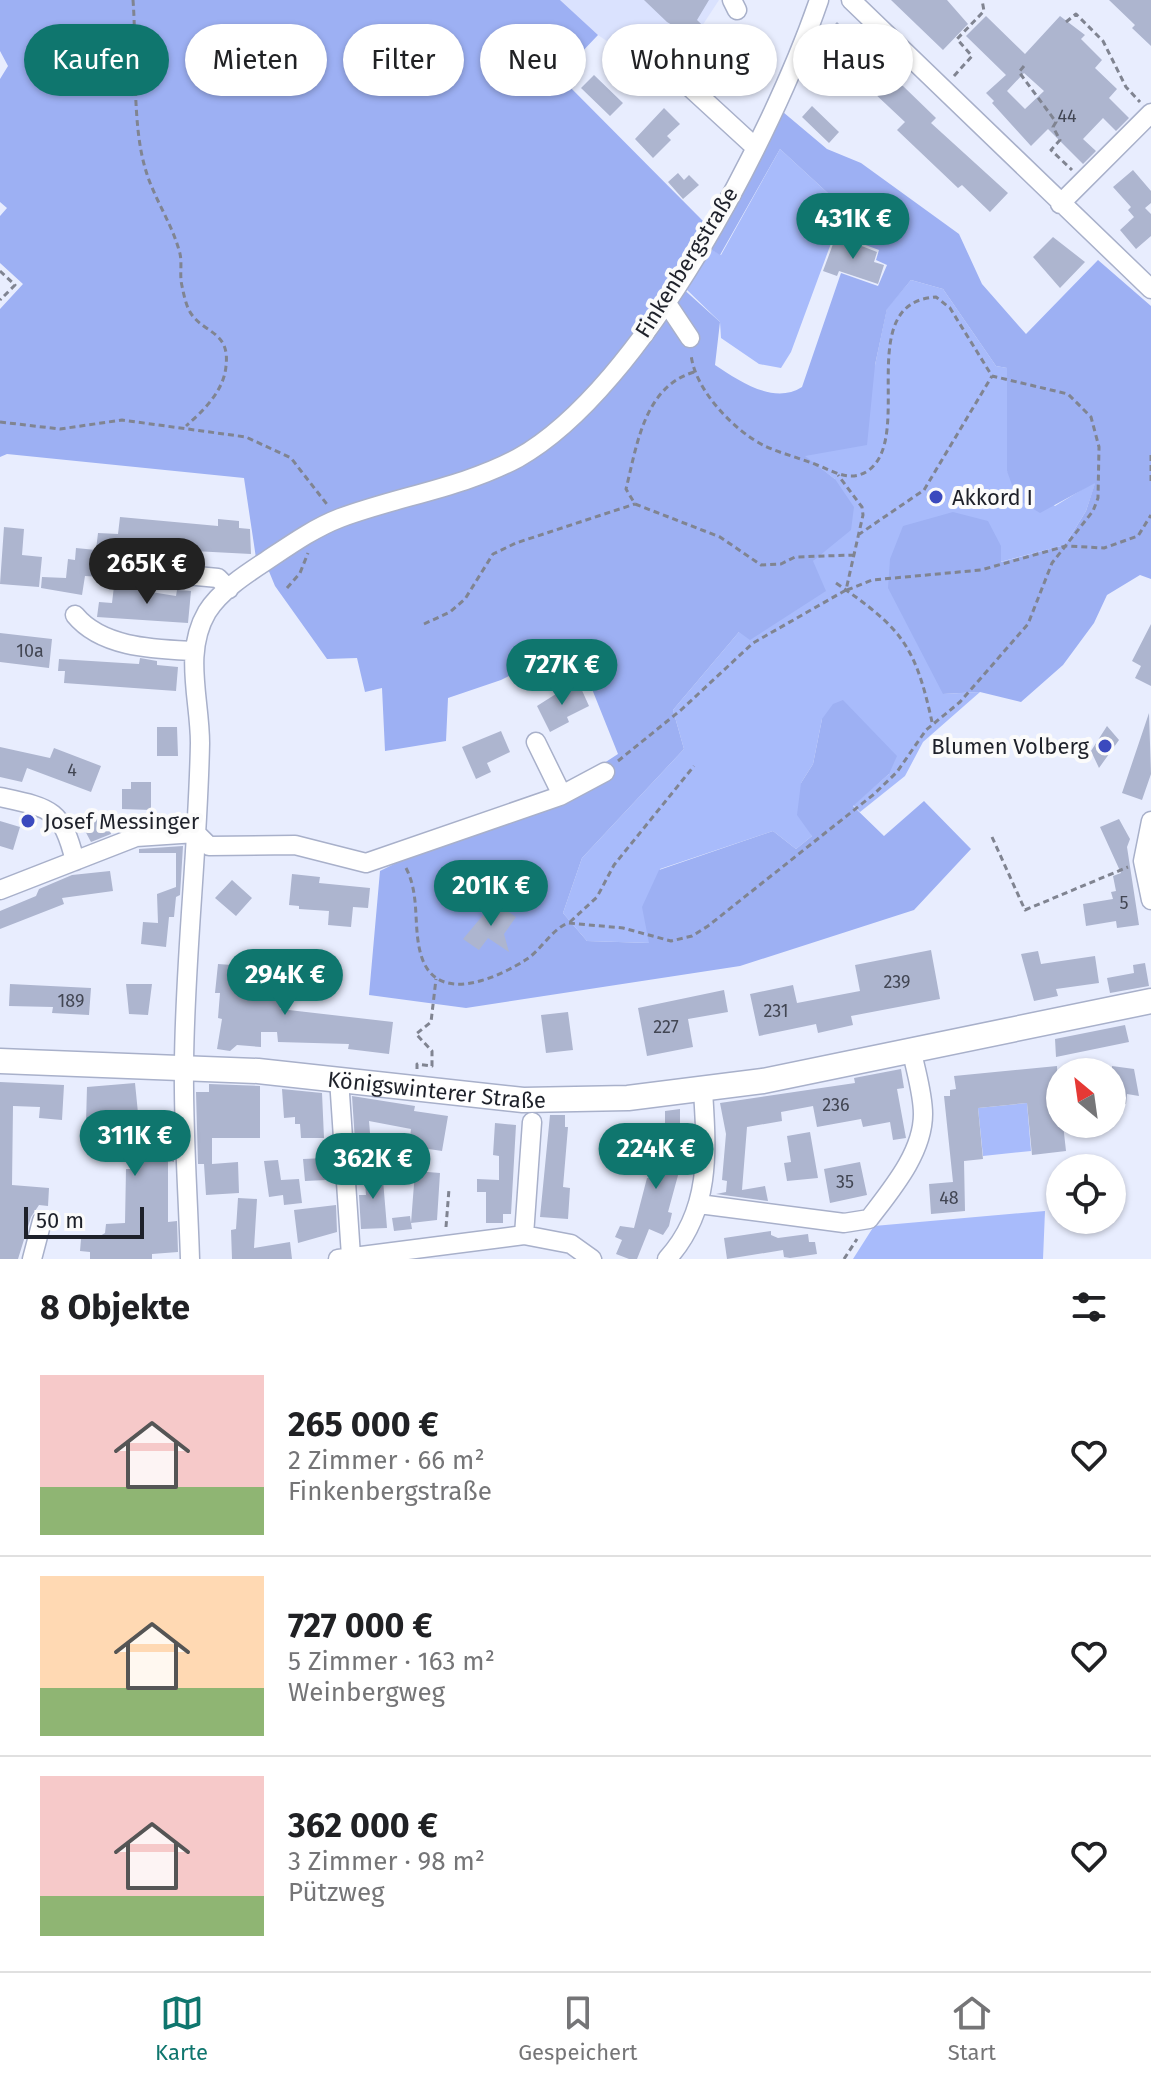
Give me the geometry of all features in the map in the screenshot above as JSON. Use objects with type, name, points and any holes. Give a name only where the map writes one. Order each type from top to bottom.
[{"type":"main road","name":"Königswinterer Straße","points":[[0,1061],[184,1067],[339,1079],[523,1100],[628,1098],[703,1091],[912,1052],[1151,1001]]},
{"type":"street","name":"Finkenbergstraße","points":[[190,1259],[184,1067],[200,738],[194,651],[207,612],[229,589],[306,535],[337,519],[479,477],[521,456],[563,426],[595,395],[666,302],[755,147],[775,109],[819,0]]},
{"type":"street","points":[[851,0],[1151,289]]},
{"type":"street","points":[[700,96],[755,147]]},
{"type":"street","points":[[1060,204],[1146,108]]},
{"type":"street","points":[[666,302],[690,338]]},
{"type":"street","points":[[143,571],[218,578],[229,589]]},
{"type":"street","points":[[75,615],[86,628],[135,646],[194,651]]},
{"type":"street","points":[[536,742],[562,795]]},
{"type":"street","points":[[0,890],[136,837],[196,833],[209,846],[219,848],[295,845],[366,863],[562,795],[605,772]]},
{"type":"street","points":[[0,797],[43,808],[59,819],[67,829],[75,861]]},
{"type":"street","points":[[1151,821],[1143,861],[1151,900]]},
{"type":"street","points":[[699,1204],[829,1221],[869,1219],[910,1157],[923,1114],[912,1052]]},
{"type":"street","points":[[339,1079],[345,1257],[524,1235],[571,1244],[592,1259]]},
{"type":"street","points":[[667,1259],[693,1225],[699,1204],[707,1150],[703,1091]]},
{"type":"street","points":[[524,1235],[532,1122]]},
{"type":"street","points":[[32,1259],[42,1221]]},
{"type":"path","points":[[133,0],[136,96],[145,171],[170,221],[181,255],[180,282],[188,308],[194,318],[215,332],[225,346],[227,368],[219,387],[207,407],[186,426]]},
{"type":"path","points":[[942,90],[972,56],[957,39],[984,11],[982,0]]},
{"type":"path","points":[[1066,22],[1076,14],[1103,41],[1126,87],[1146,108]]},
{"type":"path","points":[[1024,66],[1019,72],[1056,122],[1053,127],[1060,140],[1051,150],[1083,181]]},
{"type":"path","points":[[0,271],[15,285],[0,300]]},
{"type":"path","points":[[568,923],[623,928],[671,941],[692,936],[786,867],[897,772],[933,724],[960,702],[1028,624],[1044,577],[1085,524],[1098,498],[1099,447],[1091,417],[1068,394],[992,376],[943,300],[936,297],[915,302],[900,316],[889,355],[884,446],[868,470],[854,476],[838,475],[763,446],[711,399],[694,372],[690,338]]},
{"type":"path","points":[[694,372],[677,377],[649,408],[626,489],[635,504],[720,537],[761,565],[781,564],[795,557],[853,555]]},
{"type":"path","points":[[857,536],[924,490],[992,376]]},
{"type":"path","points":[[0,422],[60,429],[122,420],[186,426],[246,437],[291,458],[310,478],[337,519]]},
{"type":"path","points":[[1151,455],[1151,481]]},
{"type":"path","points":[[838,475],[862,507],[862,525],[846,590]]},
{"type":"path","points":[[424,624],[450,612],[465,599],[493,554],[635,504]]},
{"type":"path","points":[[605,772],[665,719],[681,710],[753,643],[846,590],[872,580],[981,570],[1066,546],[1104,548],[1138,536],[1151,515]]},
{"type":"path","points":[[287,588],[300,573],[310,548]]},
{"type":"path","points":[[836,583],[902,635],[918,665],[933,724]]},
{"type":"path","points":[[436,979],[460,984],[482,982],[527,959],[597,897],[622,855],[694,766]]},
{"type":"path","points":[[992,837],[1025,910],[1143,861]]},
{"type":"path","points":[[399,854],[413,883],[420,955],[436,979],[431,1022],[416,1034],[432,1051],[432,1066],[424,1065]]},
{"type":"path","points":[[445,1243],[449,1189]]},
{"type":"shaded area","points":[[0,0],[560,0],[598,35],[586,48],[586,24],[480,24],[480,96],[579,96],[703,221],[670,277],[720,322],[715,365],[746,384],[780,393],[802,387],[841,273],[878,286],[887,265],[876,260],[879,250],[836,234],[844,208],[780,149],[720,255],[705,246],[783,112],[827,149],[861,163],[959,234],[982,284],[1026,334],[1098,260],[1151,306],[1151,579],[1140,575],[1107,595],[1094,623],[1063,665],[1021,702],[980,692],[943,694],[888,588],[890,559],[903,526],[953,512],[988,521],[1001,546],[1001,562],[1065,545],[1086,511],[1095,483],[1040,513],[1017,499],[1007,471],[1007,368],[996,366],[943,289],[911,280],[887,309],[875,365],[867,445],[805,456],[835,479],[854,507],[851,530],[813,561],[826,591],[750,640],[739,632],[673,710],[684,749],[582,858],[563,913],[587,941],[649,943],[642,907],[659,870],[773,831],[796,849],[812,836],[797,815],[801,783],[813,764],[822,719],[833,704],[843,700],[897,756],[889,774],[853,806],[884,836],[924,801],[971,849],[914,910],[740,966],[466,1008],[369,995],[380,871],[446,838],[578,796],[598,767],[618,754],[574,644],[501,680],[448,698],[446,741],[385,751],[382,688],[365,692],[357,658],[327,659],[275,586],[268,569],[256,558],[244,478],[7,454],[0,457],[0,309],[23,284],[0,263],[0,216],[7,208],[0,202],[0,79],[8,66],[0,51]]},
{"type":"shaded area","points":[[560,0],[719,0],[703,24],[602,24],[602,38]]},
{"type":"shaded area","points":[[780,149],[844,208],[791,352],[781,368],[759,364],[721,338],[720,322],[683,286],[705,246],[721,255]]},
{"type":"shaded area","points":[[911,280],[943,289],[996,366],[1007,368],[1007,471],[1055,506],[1096,481],[1086,511],[1065,545],[1000,562],[1001,546],[943,694],[980,692],[923,742],[905,776],[860,812],[853,805],[889,774],[822,719],[813,764],[801,783],[812,836],[796,849],[773,831],[660,869],[650,943],[587,941],[563,913],[582,858],[684,749],[673,710],[739,632],[813,561],[835,479],[804,456],[875,365],[887,308]]},
{"type":"shaded area","points":[[1027,1103],[1031,1151],[983,1156],[978,1108]]},
{"type":"shaded area","points":[[1045,1211],[1043,1259],[853,1259],[874,1226]]},
{"type":"building","points":[[644,0],[709,0],[697,20],[701,24],[667,22]]},
{"type":"building","points":[[891,0],[947,0],[968,24],[943,50]]},
{"type":"building","points":[[1109,0],[1151,0],[1151,46],[1132,28],[1135,25]]},
{"type":"building","points":[[986,16],[1025,54],[1060,16],[1085,35],[1081,39],[1102,60],[1095,68],[1117,89],[1109,98],[1129,118],[1116,131],[1103,118],[1083,139],[1096,151],[1083,164],[1048,129],[1031,146],[986,93],[1006,75],[966,36]],"holes":[[[1024,73],[1044,91],[1025,109],[1007,91]]]},
{"type":"building","points":[[594,75],[602,83],[602,96],[616,96],[623,103],[610,116],[586,93],[586,83]]},
{"type":"building","points":[[877,96],[913,96],[936,118],[931,123],[1008,193],[990,212],[962,185],[958,188],[897,130],[905,122]]},
{"type":"building","points":[[812,106],[839,132],[829,143],[802,117]]},
{"type":"building","points":[[664,108],[680,124],[667,136],[671,140],[653,158],[635,139]]},
{"type":"building","points":[[1133,170],[1151,191],[1151,203],[1145,208],[1151,214],[1151,236],[1136,249],[1120,230],[1134,217],[1128,210],[1131,207],[1113,187]]},
{"type":"building","points":[[678,173],[684,180],[689,175],[699,185],[683,199],[668,182]]},
{"type":"building","points":[[836,236],[877,252],[874,262],[884,265],[878,284],[839,271],[837,276],[823,271]]},
{"type":"building","points":[[1053,237],[1085,262],[1060,288],[1033,257]]},
{"type":"building","points":[[120,517],[218,526],[218,519],[239,521],[239,528],[250,529],[251,554],[117,547],[116,561],[104,560],[103,577],[85,576],[82,595],[41,588],[42,577],[66,578],[68,559],[75,560],[76,548],[96,550],[98,533],[118,534]]},
{"type":"building","points":[[4,527],[24,529],[22,555],[42,557],[39,587],[0,584]]},
{"type":"building","points":[[114,586],[176,596],[177,590],[191,591],[188,623],[97,617],[99,602],[112,603]]},
{"type":"building","points":[[1151,624],[1151,686],[1135,678],[1141,666],[1132,661]]},
{"type":"building","points":[[0,633],[52,639],[49,668],[0,662]]},
{"type":"building","points":[[140,658],[157,661],[157,665],[178,667],[176,691],[64,683],[65,671],[58,671],[59,659],[139,664]]},
{"type":"building","points":[[570,685],[573,689],[580,686],[589,706],[567,717],[569,722],[550,732],[537,706]]},
{"type":"building","points":[[1149,713],[1151,774],[1142,800],[1122,793]]},
{"type":"building","points":[[1107,726],[1119,740],[1099,768],[1091,751]]},
{"type":"building","points":[[157,727],[177,727],[178,756],[157,756]]},
{"type":"building","points":[[501,731],[510,752],[487,763],[491,772],[476,779],[462,747]]},
{"type":"building","points":[[0,747],[50,758],[54,748],[101,766],[91,792],[27,768],[22,782],[0,777]]},
{"type":"building","points":[[131,782],[151,782],[151,810],[122,809],[122,789],[131,789]]},
{"type":"building","points":[[108,813],[111,834],[91,842],[83,827]]},
{"type":"building","points":[[1119,819],[1130,839],[1127,847],[1139,925],[1117,928],[1116,921],[1086,926],[1083,904],[1113,899],[1111,892],[1116,891],[1113,876],[1121,873],[1100,827]]},
{"type":"building","points":[[0,821],[20,827],[13,850],[0,846]]},
{"type":"building","points":[[183,846],[180,895],[176,897],[174,917],[169,917],[166,947],[141,944],[143,922],[158,923],[157,894],[176,887],[176,853],[139,853],[139,849]]},
{"type":"building","points":[[110,871],[113,891],[62,898],[64,904],[0,929],[0,911],[36,896],[39,889],[72,875]]},
{"type":"building","points":[[292,874],[320,877],[319,883],[370,888],[368,908],[353,907],[351,927],[328,925],[329,911],[299,909],[299,906],[289,905]]},
{"type":"building","points":[[232,880],[252,898],[236,916],[215,898]]},
{"type":"building","points":[[494,902],[516,917],[504,934],[509,952],[488,938],[479,950],[463,939]]},
{"type":"building","points":[[931,950],[940,999],[851,1016],[853,1025],[818,1033],[816,1024],[759,1036],[750,994],[793,985],[797,1003],[860,991],[855,965]]},
{"type":"building","points":[[1038,951],[1041,964],[1095,956],[1099,983],[1056,989],[1058,996],[1034,1001],[1021,954]]},
{"type":"building","points":[[246,959],[258,960],[256,986],[282,988],[280,1009],[393,1022],[389,1054],[348,1049],[349,1044],[278,1042],[277,1032],[261,1032],[261,1047],[237,1045],[230,1051],[217,1049],[222,1019],[218,1018],[220,993],[215,993],[218,964],[246,966]]},
{"type":"building","points":[[1145,963],[1149,986],[1110,993],[1107,978],[1134,973],[1133,965]]},
{"type":"building","points":[[10,984],[91,988],[89,1015],[52,1013],[53,1007],[9,1006]]},
{"type":"building","points":[[126,984],[152,984],[148,1015],[129,1014]]},
{"type":"building","points":[[724,990],[728,1012],[688,1019],[693,1047],[647,1056],[638,1008]]},
{"type":"building","points":[[568,1012],[573,1050],[546,1053],[541,1015]]},
{"type":"building","points":[[1125,1025],[1129,1042],[1056,1057],[1055,1039]]},
{"type":"building","points":[[1046,1067],[1046,1138],[1065,1138],[1066,1151],[1032,1155],[1027,1103],[978,1108],[983,1159],[964,1161],[965,1211],[931,1214],[929,1184],[953,1182],[944,1096],[950,1096],[950,1090],[956,1089],[954,1076]]},
{"type":"building","points":[[1126,1068],[1134,1069],[1139,1096],[1127,1094],[1126,1104]]},
{"type":"building","points":[[901,1069],[904,1088],[897,1089],[906,1138],[893,1140],[890,1122],[863,1127],[861,1119],[817,1127],[813,1106],[781,1112],[782,1121],[747,1127],[742,1190],[765,1186],[768,1201],[716,1194],[726,1192],[727,1181],[722,1180],[726,1134],[720,1103],[855,1083],[854,1078]]},
{"type":"building","points":[[0,1082],[64,1085],[62,1120],[39,1118],[40,1107],[13,1106],[12,1185],[49,1188],[48,1206],[39,1205],[31,1217],[18,1259],[0,1259]]},
{"type":"building","points":[[135,1083],[139,1123],[173,1124],[174,1162],[168,1161],[168,1222],[177,1221],[178,1252],[152,1254],[152,1259],[90,1259],[90,1252],[80,1251],[81,1239],[95,1239],[105,1233],[106,1224],[125,1223],[126,1169],[135,1169],[136,1138],[92,1136],[93,1123],[86,1123],[87,1087]]},
{"type":"building","points":[[209,1084],[260,1086],[260,1138],[212,1138],[212,1164],[238,1162],[239,1193],[206,1195],[204,1164],[198,1164],[196,1092],[209,1092]]},
{"type":"building","points":[[282,1089],[322,1093],[324,1138],[301,1138],[300,1124],[295,1124],[295,1117],[284,1118]]},
{"type":"building","points":[[352,1096],[415,1106],[414,1111],[448,1116],[442,1151],[409,1146],[411,1129],[369,1121],[370,1133],[361,1134],[362,1140],[355,1141]]},
{"type":"building","points":[[680,1109],[680,1168],[668,1212],[672,1213],[669,1226],[663,1235],[649,1229],[637,1259],[616,1254],[622,1240],[615,1237],[620,1226],[634,1228],[647,1178],[660,1178],[659,1123],[665,1123],[665,1111]]},
{"type":"building","points":[[550,1115],[565,1115],[565,1127],[568,1127],[563,1187],[570,1188],[568,1219],[540,1217]]},
{"type":"building","points":[[495,1123],[516,1125],[511,1214],[503,1214],[503,1223],[486,1223],[486,1192],[477,1192],[477,1179],[499,1180],[499,1156],[493,1155]]},
{"type":"building","points":[[810,1132],[818,1178],[787,1181],[784,1163],[791,1162],[787,1136]]},
{"type":"building","points":[[325,1158],[326,1180],[305,1181],[303,1159]]},
{"type":"building","points":[[278,1160],[281,1180],[299,1179],[302,1203],[284,1205],[283,1195],[269,1197],[264,1161]]},
{"type":"building","points":[[860,1162],[867,1195],[830,1203],[824,1169]]},
{"type":"building","points":[[382,1168],[387,1228],[361,1229],[359,1195],[366,1195],[364,1171]]},
{"type":"building","points":[[415,1171],[440,1173],[437,1220],[411,1223]]},
{"type":"building","points":[[238,1198],[257,1199],[254,1248],[290,1242],[292,1259],[232,1259],[231,1230],[236,1229]]},
{"type":"building","points":[[336,1205],[337,1232],[298,1243],[294,1210]]},
{"type":"building","points":[[410,1216],[412,1229],[394,1231],[392,1218]]},
{"type":"building","points":[[771,1231],[771,1235],[778,1238],[808,1234],[809,1242],[815,1242],[817,1254],[790,1258],[784,1257],[783,1250],[727,1259],[724,1238]]},
{"type":"place","name":"Akkord I","points":[[936,497]]},
{"type":"place","name":"Blumen Volberg","points":[[1105,746]]},
{"type":"place","name":"Josef Messinger","points":[[28,821]]}]
